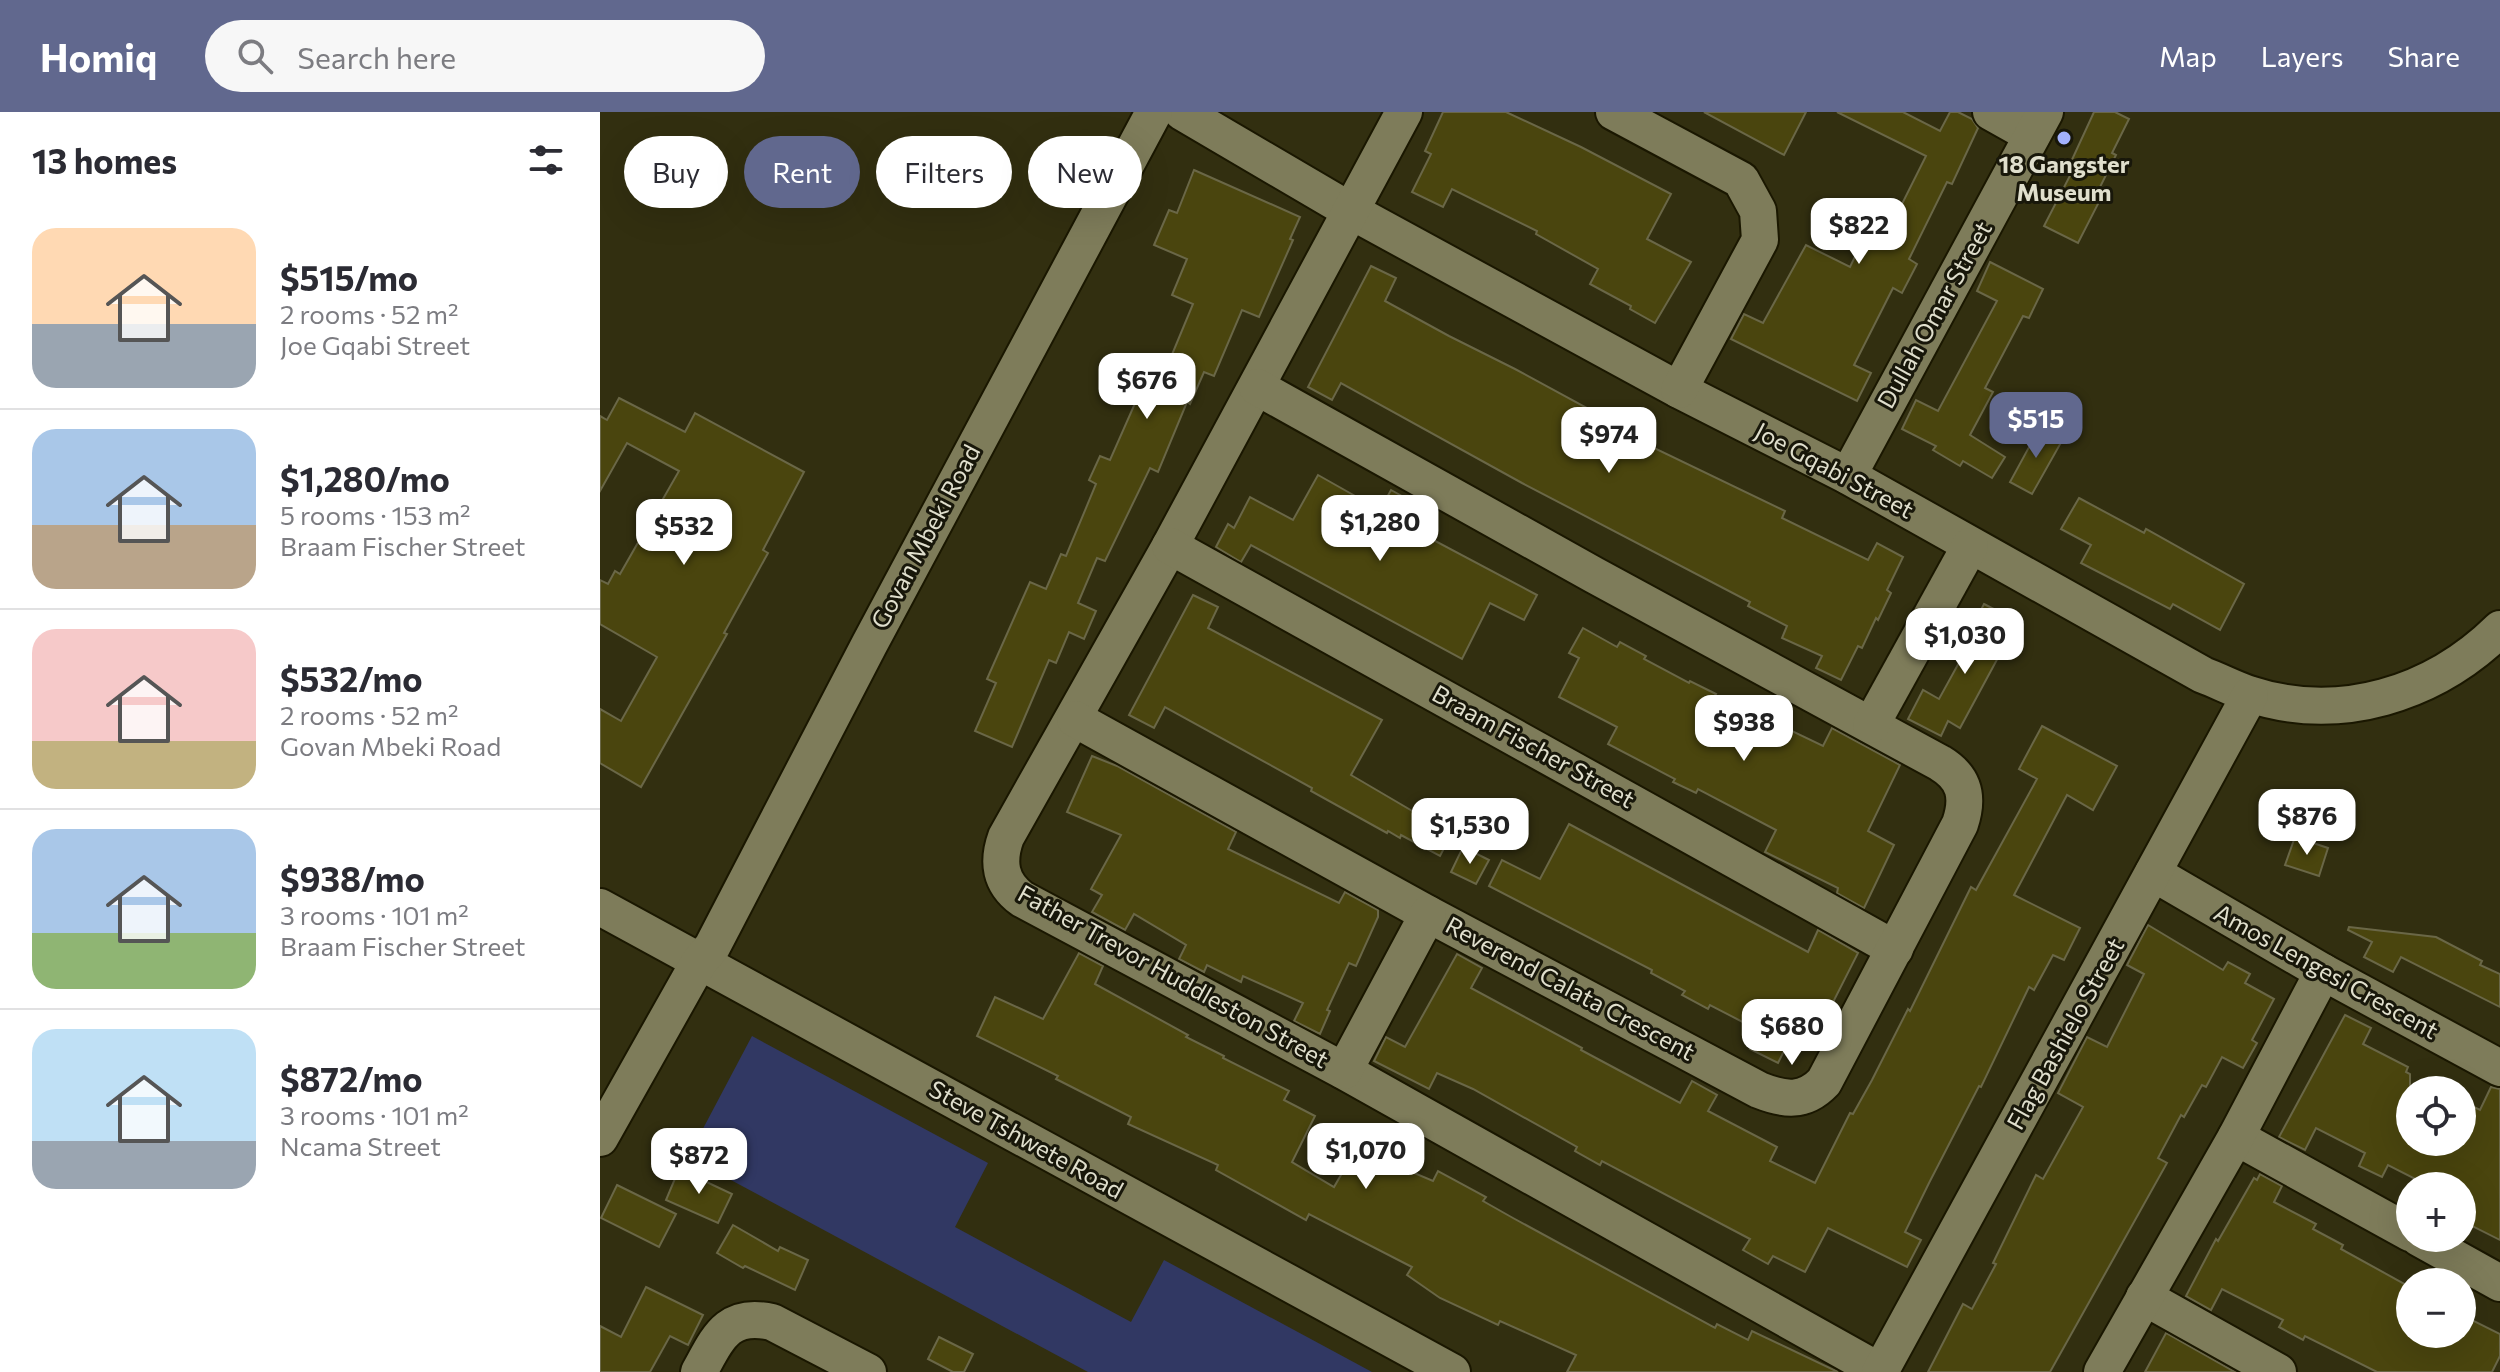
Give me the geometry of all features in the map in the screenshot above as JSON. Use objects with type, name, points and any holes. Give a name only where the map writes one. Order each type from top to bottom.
[{"type":"street","name":"Govan Mbeki Road","points":[[600,1138],[699,962],[712,947],[869,645],[1154,112]]},
{"type":"street","name":"Joe Gqabi Street","points":[[1182,112],[1349,210],[1679,390],[1848,476],[2203,675],[2250,695],[2317,705],[2351,704],[2385,698],[2455,668],[2500,629]]},
{"type":"street","name":"Father Trevor Huddleston Street","points":[[1404,112],[1170,546],[1006,837],[1000,867],[1011,891],[1344,1071],[1880,1372]]},
{"type":"street","points":[[1614,112],[1741,180],[1758,211],[1760,240],[1679,390]]},
{"type":"street","points":[[1991,112],[2039,124]]},
{"type":"street","name":"Dullah Omar Street","points":[[1848,476],[2039,124]]},
{"type":"street","name":"Reverend Calata Crescent","points":[[1075,719],[1428,914],[1759,1090],[1792,1099],[1815,1091],[1824,1082],[1960,824],[1965,798],[1963,786],[1951,770],[1257,387]]},
{"type":"street","name":"Braam Fischer Street","points":[[1170,546],[1895,949]]},
{"type":"street","points":[[1871,725],[1970,546]]},
{"type":"street","name":"Flag Bashielo Street","points":[[1880,1372],[2250,695]]},
{"type":"street","name":"Amos Lengesi Crescent","points":[[2153,873],[2323,972],[2500,1068]]},
{"type":"street","name":"Steve Tshwete Road","points":[[600,907],[1452,1372]]},
{"type":"street","points":[[1344,1071],[1428,914]]},
{"type":"street","points":[[2102,1372],[2236,1137],[2323,972]]},
{"type":"street","points":[[2236,1137],[2396,1225]]},
{"type":"street","points":[[2444,1252],[2500,1283]]},
{"type":"street","points":[[2144,1297],[2278,1372]]},
{"type":"street","points":[[699,1372],[719,1336],[729,1326],[744,1320],[759,1319],[772,1322],[860,1370]]},
{"type":"shaded area","points":[[752,1036],[988,1163],[955,1227],[1131,1322],[1164,1260],[1372,1372],[1088,1372],[688,1157]]},
{"type":"building","points":[[1443,112],[1506,112],[1671,194],[1647,239],[1691,262],[1655,323],[1590,284],[1598,269],[1536,234],[1537,231],[1452,189],[1443,207],[1412,192],[1431,154],[1425,151]]},
{"type":"building","points":[[1704,112],[1806,112],[1784,155]]},
{"type":"building","points":[[1837,112],[1903,112],[1940,131],[1950,112],[1958,112],[1972,119],[1978,128],[1952,184],[1947,182],[1909,259],[1917,264],[1902,293],[1893,288],[1854,365],[1871,373],[1857,401],[1731,339],[1744,314],[1763,323],[1806,245],[1850,267],[1880,205],[1897,214],[1926,156]]},
{"type":"building","points":[[2094,112],[2115,112],[2129,119],[2112,153],[2116,155],[2095,197],[2100,200],[2078,243],[2044,226],[2075,166],[2070,164]]},
{"type":"building","points":[[1194,170],[1300,217],[1290,239],[1293,240],[1259,317],[1242,310],[1214,376],[1204,372],[1190,404],[1187,402],[1158,472],[1150,468],[1105,561],[1097,558],[1078,603],[1096,611],[1084,639],[1069,632],[1056,663],[1049,660],[1012,747],[975,731],[996,683],[987,679],[1030,582],[1046,589],[1061,554],[1066,556],[1096,484],[1089,480],[1100,456],[1110,460],[1140,392],[1154,398],[1193,304],[1172,295],[1187,259],[1154,245],[1169,210],[1177,213]]},
{"type":"building","points":[[1990,262],[2043,289],[2029,318],[2023,316],[1985,388],[1993,392],[1970,435],[2005,457],[1992,478],[1963,461],[1960,466],[1933,450],[1936,446],[1902,429],[1916,400],[1938,411],[1997,301],[1977,291]]},
{"type":"building","points":[[1371,266],[1396,278],[1385,301],[1655,445],[1654,448],[1785,511],[1782,518],[1868,560],[1877,543],[1903,557],[1887,590],[1891,593],[1878,620],[1876,618],[1862,648],[1858,646],[1841,680],[1816,668],[1822,656],[1782,638],[1787,626],[1748,606],[1750,602],[1522,483],[1341,383],[1332,400],[1308,387]]},
{"type":"building","points":[[619,398],[685,432],[695,413],[804,472],[763,550],[768,553],[724,633],[727,634],[641,787],[600,763],[600,709],[621,721],[657,657],[600,624],[600,580],[608,584],[615,571],[620,574],[679,471],[627,443],[600,491],[600,416],[607,420]]},
{"type":"building","points":[[2040,427],[2063,439],[2032,494],[2010,482]]},
{"type":"building","points":[[1318,475],[1380,510],[1391,490],[1416,504],[1405,525],[1537,595],[1524,620],[1490,603],[1462,659],[1251,545],[1241,562],[1216,547],[1228,524],[1234,528],[1250,497],[1293,520]]},
{"type":"building","points":[[2079,498],[2144,533],[2146,529],[2244,584],[2220,630],[2173,604],[2170,609],[2081,563],[2091,545],[2061,529]]},
{"type":"building","points":[[1193,595],[1218,607],[1208,628],[1382,720],[1351,775],[1426,819],[1453,831],[1440,856],[1401,835],[1400,838],[1387,833],[1165,707],[1154,728],[1129,715]]},
{"type":"building","points":[[1984,604],[2013,619],[1995,652],[2000,654],[1960,728],[1948,721],[1941,736],[1908,719],[1923,690],[1939,699],[1977,630],[1972,627]]},
{"type":"building","points":[[1583,628],[1617,647],[1620,642],[1646,656],[1644,659],[1788,734],[1790,730],[1823,746],[1832,728],[1900,765],[1868,831],[1894,845],[1864,908],[1837,893],[1838,888],[1765,852],[1776,830],[1698,789],[1696,793],[1673,782],[1675,779],[1608,744],[1617,727],[1559,697],[1579,658],[1569,653]]},
{"type":"building","points":[[2042,726],[2117,766],[2093,810],[2067,795],[2014,895],[2080,928],[2064,960],[2053,955],[2034,990],[2029,987],[1905,1232],[1921,1240],[1907,1267],[1828,1228],[1805,1272],[1773,1256],[1768,1264],[1743,1250],[1750,1239],[1602,1161],[1600,1165],[1575,1151],[1577,1147],[1473,1089],[1437,1073],[1429,1089],[1374,1061],[1386,1037],[1405,1047],[1457,954],[1482,968],[1471,988],[1581,1050],[1680,1103],[1692,1081],[1717,1095],[1708,1111],[1777,1147],[1770,1161],[1815,1183],[1850,1113],[1853,1114],[1908,1009],[1910,1011],[1971,887],[1976,890],[2037,779],[2019,769]]},
{"type":"building","points":[[1092,756],[1117,766],[1236,832],[1228,849],[1339,903],[1345,892],[1378,910],[1378,917],[1356,966],[1349,963],[1327,1010],[1330,1011],[1320,1034],[1294,1021],[1303,1003],[1243,976],[1241,982],[1207,965],[1204,972],[1179,959],[1186,945],[1134,914],[1125,930],[1092,912],[1102,895],[1091,889],[1121,835],[1067,812]]},
{"type":"building","points":[[1569,824],[1808,952],[1818,930],[1858,953],[1825,1018],[1832,1022],[1817,1050],[1791,1037],[1778,1063],[1750,1049],[1760,1031],[1710,1005],[1708,1009],[1682,995],[1685,991],[1651,973],[1652,970],[1489,886],[1502,860],[1540,879]]},
{"type":"building","points":[[2295,837],[2328,848],[2319,876],[2285,865]]},
{"type":"building","points":[[1463,847],[1489,860],[1476,884],[1451,872]]},
{"type":"building","points":[[2148,925],[2223,970],[2228,962],[2250,974],[2245,983],[2274,999],[2252,1040],[2257,1043],[2243,1068],[2222,1057],[2206,1087],[2202,1085],[2184,1117],[2181,1115],[2158,1158],[2167,1163],[2050,1372],[1928,1372],[1963,1304],[1972,1309],[2036,1175],[2043,1179],[2083,1107],[2058,1093],[2087,1037],[2107,1047],[2144,974],[2127,965]]},
{"type":"building","points":[[2349,927],[2436,937],[2482,961],[2480,965],[2500,974],[2500,1007],[2401,957],[2393,972],[2364,957],[2372,942],[2348,930]]},
{"type":"building","points":[[1079,953],[1103,966],[1095,984],[1223,1058],[1289,1091],[1284,1100],[1315,1116],[1292,1162],[1334,1187],[1364,1135],[1387,1149],[1381,1159],[1433,1181],[1438,1171],[1486,1197],[1483,1201],[1715,1328],[1717,1324],[1748,1340],[1752,1331],[1838,1372],[1567,1372],[1576,1355],[1500,1321],[1498,1325],[1440,1298],[1407,1275],[1412,1267],[1309,1214],[1306,1220],[1216,1170],[1218,1165],[1128,1124],[1131,1117],[977,1036],[995,997],[1043,1019]]},
{"type":"building","points":[[2345,1015],[2371,1028],[2363,1044],[2408,1067],[2406,1072],[2410,1076],[2396,1076],[2396,1156],[2476,1156],[2476,1108],[2480,1110],[2491,1087],[2500,1089],[2500,1240],[2476,1228],[2476,1172],[2402,1172],[2388,1165],[2382,1177],[2359,1166],[2365,1153],[2316,1128],[2305,1150],[2279,1137]]},
{"type":"building","points":[[679,1169],[732,1194],[718,1223],[666,1200]]},
{"type":"building","points":[[2260,1174],[2282,1186],[2274,1202],[2316,1224],[2313,1229],[2343,1245],[2341,1249],[2396,1279],[2396,1348],[2476,1348],[2476,1322],[2500,1334],[2500,1356],[2492,1372],[2377,1372],[2305,1336],[2303,1340],[2279,1327],[2283,1320],[2222,1289],[2211,1310],[2186,1296],[2216,1239],[2218,1241],[2254,1178],[2257,1180]]},
{"type":"building","points":[[617,1185],[676,1214],[659,1247],[601,1218]]},
{"type":"building","points":[[733,1225],[778,1251],[780,1247],[808,1260],[795,1290],[745,1266],[743,1268],[717,1253]]},
{"type":"building","points":[[646,1287],[703,1315],[688,1345],[670,1336],[650,1372],[600,1372],[600,1326],[621,1337]]},
{"type":"building","points":[[2166,1333],[2235,1372],[2145,1372]]},
{"type":"building","points":[[939,1337],[973,1354],[964,1372],[953,1372],[928,1359]]},
{"type":"place","name":"18 Gangster Museum","points":[[2064,138]]}]
